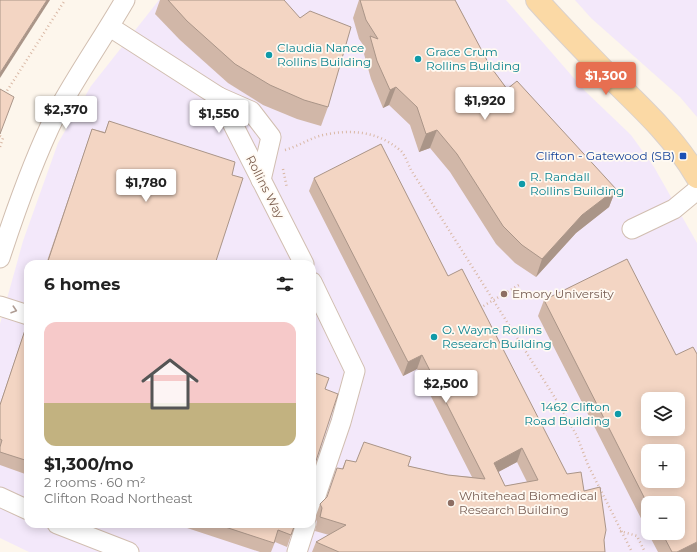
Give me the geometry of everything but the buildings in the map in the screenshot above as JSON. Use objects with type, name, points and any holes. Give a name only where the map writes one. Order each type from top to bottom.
[{"type":"main road","points":[[537,0],[588,55],[646,110],[686,159],[697,177]]},
{"type":"street","points":[[0,258],[31,168],[57,113],[110,28],[125,0]]},
{"type":"street","points":[[110,28],[219,97],[250,111],[271,137],[261,180]]},
{"type":"street","name":"Rollins Way","points":[[219,97],[302,260]]},
{"type":"street","points":[[632,229],[674,209],[697,190]]},
{"type":"street","points":[[316,290],[356,372],[316,495]]},
{"type":"street","points":[[0,306],[24,314]]},
{"type":"street","points":[[0,497],[24,508]]},
{"type":"street","points":[[67,528],[129,552]]},
{"type":"street","points":[[297,552],[305,528]]},
{"type":"path","points":[[4,95],[66,0]]},
{"type":"path","points":[[279,151],[296,147],[321,135],[355,131],[376,135],[401,152],[577,436],[588,465],[620,531],[632,552]]},
{"type":"path","points":[[0,136],[3,138],[0,147]]},
{"type":"path","points":[[271,199],[287,188],[282,166]]},
{"type":"path","points":[[478,309],[519,285]]},
{"type":"path","points":[[620,531],[637,536],[645,552]]},
{"type":"shaded area","name":"Emory University","points":[[159,0],[506,0],[585,91],[631,135],[654,167],[697,243],[697,552],[29,552],[0,538],[0,324],[23,241],[58,143],[91,86]]},
{"type":"shaded area","points":[[575,0],[697,0],[697,117],[680,97],[591,18]]},
{"type":"place","name":"Claudia Nance Rollins Building","points":[[269,55]]},
{"type":"place","name":"Grace Crum Rollins Building","points":[[418,59]]},
{"type":"place","name":"Clifton - Gatewood (SB)","points":[[683,156]]},
{"type":"place","name":"R. Randall Rollins Building","points":[[522,184]]},
{"type":"place","name":"Emory University","points":[[504,294]]},
{"type":"place","name":"O. Wayne Rollins Research Building","points":[[434,337]]},
{"type":"place","name":"1462 Clifton Road Building","points":[[618,414]]},
{"type":"place","name":"Whitehead Biomedical Research Building","points":[[451,503]]}]
